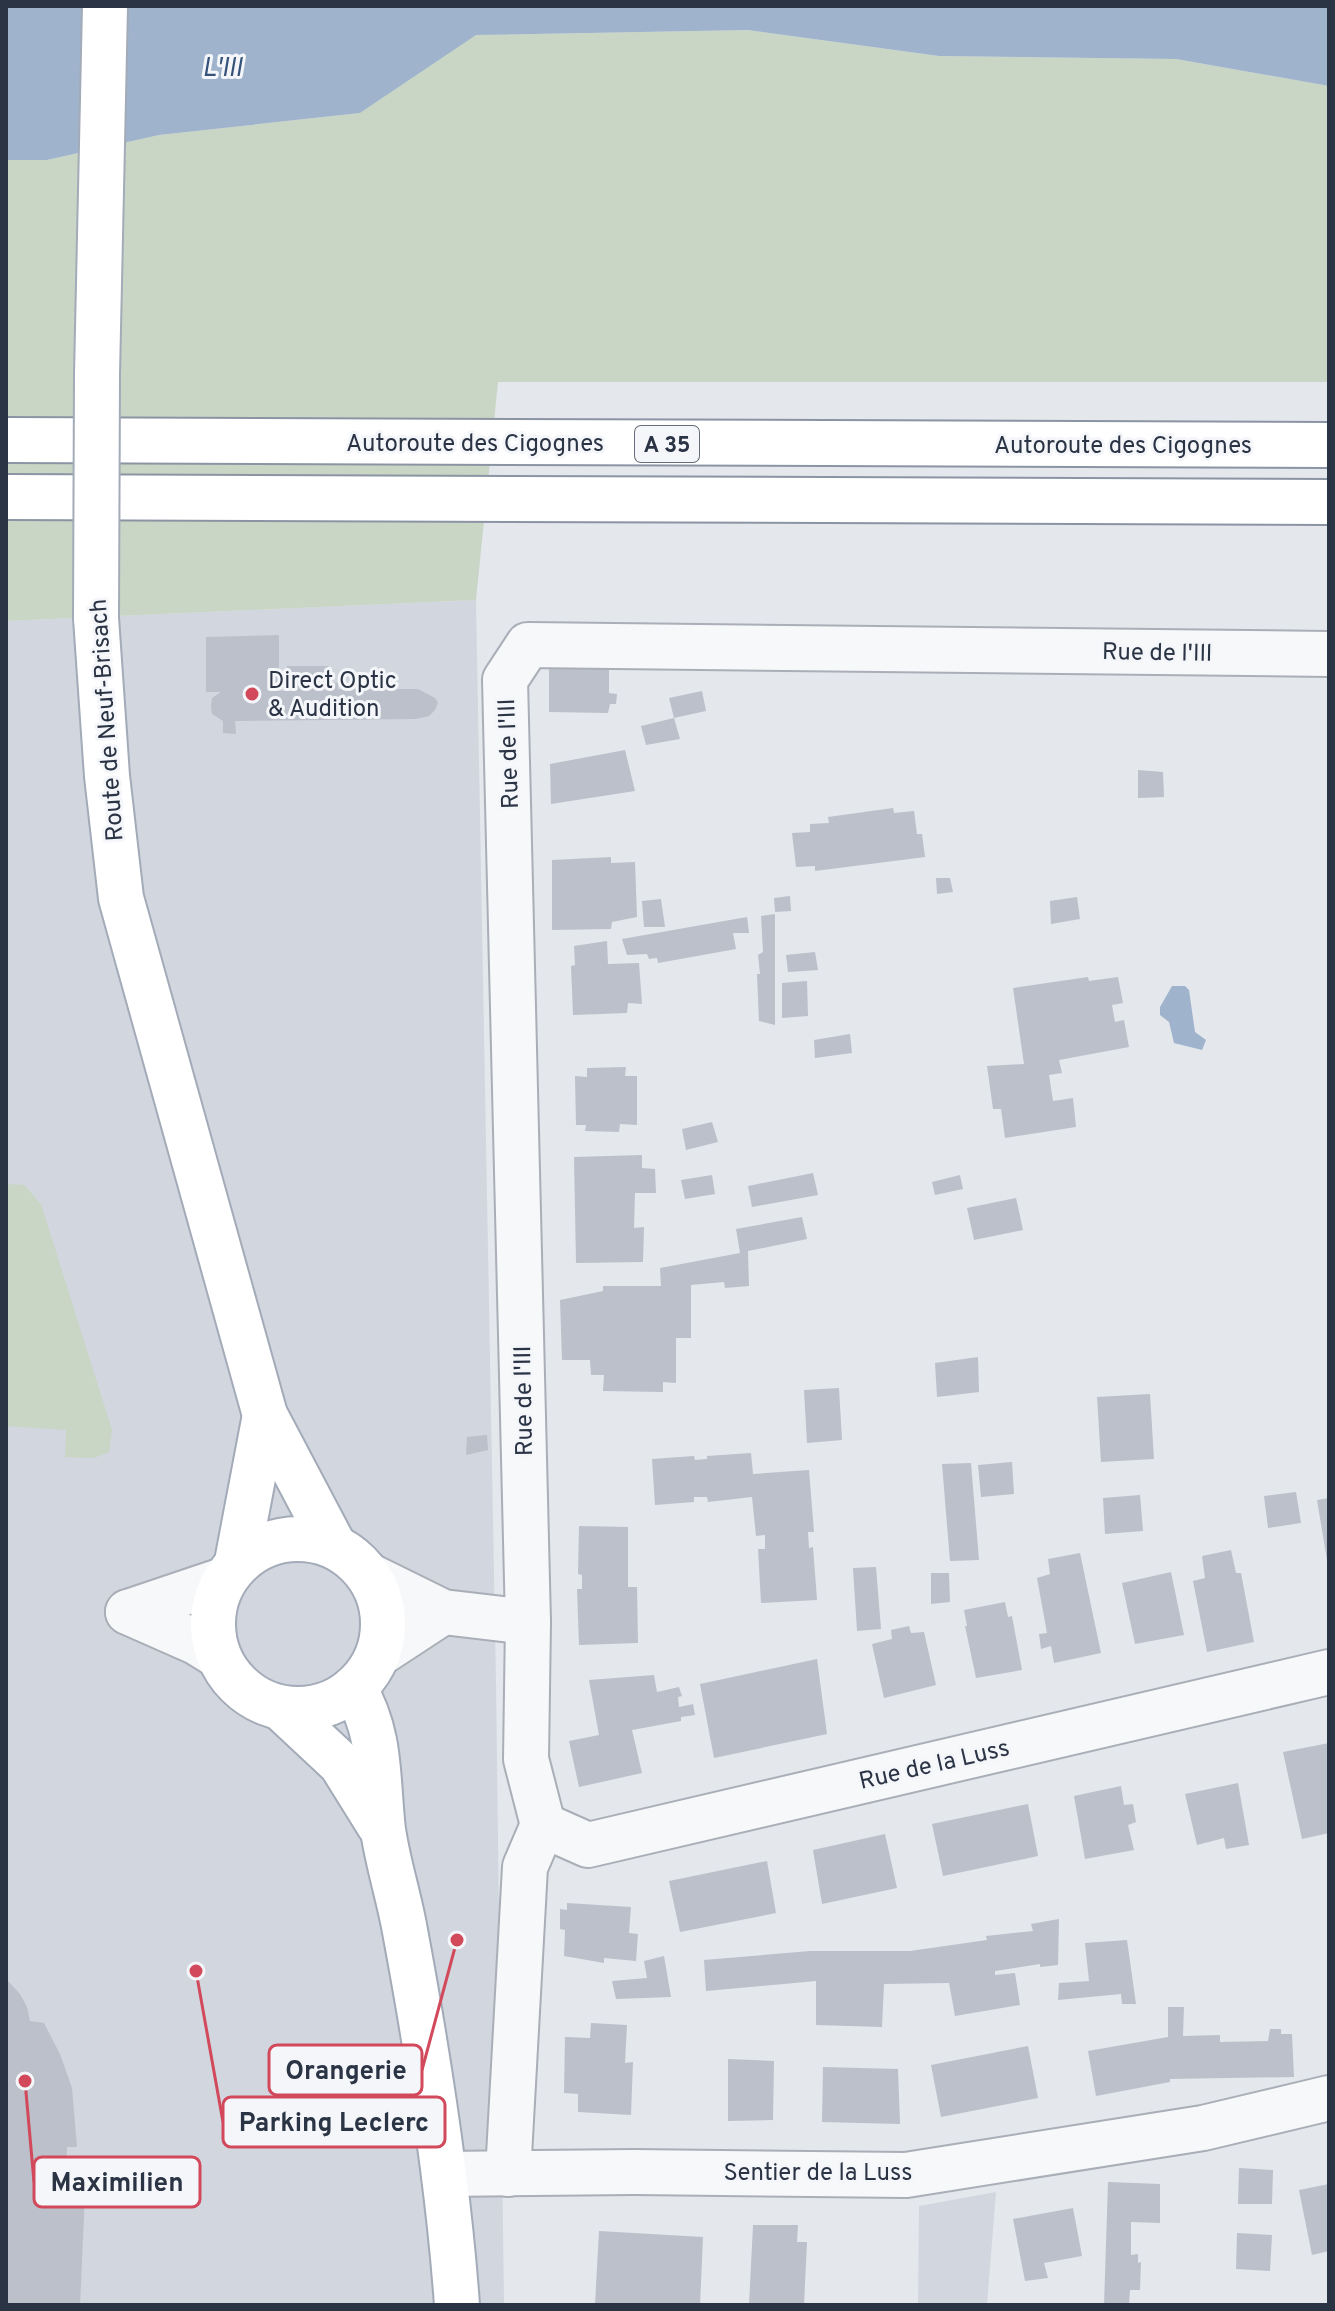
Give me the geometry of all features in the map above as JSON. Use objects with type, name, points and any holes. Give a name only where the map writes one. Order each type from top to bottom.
[{"type":"main road","name":"Route de Neuf-Brisach","points":[[105,6],[97,375],[96,618],[107,776],[121,898],[265,1415],[333,1544]]},
{"type":"main road","name":"Autoroute des Cigognes","points":[[6,440],[1329,445]]},
{"type":"main road","points":[[6,497],[1329,502]]},
{"type":"main road","name":"Route de Neuf-Brisach","points":[[230,1571],[265,1415]]},
{"type":"main road","points":[[383,1831],[341,1764],[281,1708],[242,1690],[217,1655],[212,1617],[230,1571],[282,1538],[333,1544],[370,1576],[384,1614],[366,1671],[365,1707],[378,1751],[383,1831],[405,1930],[444,2174],[457,2305]]},
{"type":"main road","points":[[281,1708],[320,1707],[366,1671]]},
{"type":"street","name":"Rue de l'Ill","points":[[543,1825],[526,1759],[528,1622],[505,680],[528,645],[1329,654]]},
{"type":"street","points":[[217,1655],[196,1642],[128,1612],[230,1571]]},
{"type":"street","points":[[370,1576],[443,1612],[528,1622]]},
{"type":"street","points":[[366,1671],[443,1612]]},
{"type":"street","name":"Rue de la Luss","points":[[543,1825],[588,1845],[1329,1672]]},
{"type":"street","points":[[508,2174],[525,1867],[543,1825]]},
{"type":"street","name":"Sentier de la Luss","points":[[444,2174],[634,2172],[906,2175],[1203,2128],[1329,2098]]},
{"type":"shaded area","points":[[476,600],[504,2305],[6,2305],[6,621]]},
{"type":"shaded area","points":[[996,2192],[987,2305],[918,2305],[919,2206]]},
{"type":"green space","points":[[748,30],[939,56],[1176,59],[1329,86],[1329,382],[498,382],[476,600],[6,621],[6,160],[47,160],[159,135],[360,113],[475,35]]},
{"type":"green space","points":[[6,1184],[24,1185],[41,1204],[112,1430],[109,1452],[94,1458],[65,1457],[66,1430],[6,1426]]},
{"type":"water","name":"L'Ill","points":[[6,6],[1329,6],[1329,86],[1176,59],[939,56],[748,30],[476,35],[360,113],[159,135],[47,160],[6,160]]},
{"type":"water","points":[[1172,986],[1185,986],[1189,990],[1195,1032],[1206,1040],[1202,1050],[1174,1043],[1169,1022],[1160,1015],[1160,1007]]},
{"type":"building","points":[[279,635],[279,691],[287,690],[287,666],[330,666],[329,682],[338,683],[338,689],[418,689],[435,698],[438,703],[435,710],[429,716],[416,719],[235,721],[236,734],[223,733],[223,721],[212,714],[211,706],[212,698],[221,692],[206,692],[206,637]]},
{"type":"building","points":[[549,659],[609,659],[609,693],[617,694],[616,704],[610,704],[608,713],[549,712]]},
{"type":"building","points":[[702,691],[706,711],[674,718],[669,698]]},
{"type":"building","points":[[674,718],[680,739],[646,745],[641,726]]},
{"type":"building","points":[[625,750],[635,791],[551,804],[550,764]]},
{"type":"building","points":[[1138,770],[1163,772],[1164,797],[1138,798]]},
{"type":"building","points":[[893,808],[894,813],[914,811],[917,834],[922,834],[925,857],[815,871],[815,866],[796,867],[792,833],[810,832],[810,824],[829,823],[828,817]]},
{"type":"building","points":[[611,857],[611,863],[635,862],[637,917],[612,922],[611,929],[552,930],[552,860]]},
{"type":"building","points":[[936,878],[950,878],[953,892],[937,894]]},
{"type":"building","points":[[790,896],[791,911],[775,912],[774,898]]},
{"type":"building","points":[[1077,897],[1080,919],[1051,924],[1050,901]]},
{"type":"building","points":[[661,899],[665,927],[644,927],[642,901]]},
{"type":"building","points":[[775,914],[775,1025],[759,1021],[757,974],[760,974],[758,955],[763,952],[761,916]]},
{"type":"building","points":[[747,917],[749,933],[733,933],[736,949],[658,963],[657,958],[649,959],[647,954],[627,955],[622,939]]},
{"type":"building","points":[[607,941],[608,964],[639,963],[642,1004],[628,1003],[627,1013],[573,1015],[571,966],[575,965],[574,946]]},
{"type":"building","points":[[815,952],[818,970],[788,972],[786,955]]},
{"type":"building","points":[[1088,977],[1089,981],[1118,977],[1123,1003],[1112,1005],[1115,1022],[1124,1020],[1129,1047],[1059,1060],[1062,1073],[1049,1075],[1053,1101],[1073,1098],[1076,1127],[1005,1138],[1001,1109],[993,1109],[987,1066],[1024,1064],[1013,988]]},
{"type":"building","points":[[807,981],[808,1016],[782,1018],[782,983]]},
{"type":"building","points":[[850,1034],[852,1053],[815,1058],[814,1040]]},
{"type":"building","points":[[626,1067],[625,1076],[637,1076],[637,1125],[620,1124],[619,1132],[585,1131],[586,1125],[576,1125],[575,1076],[587,1077],[587,1068]]},
{"type":"building","points":[[712,1122],[718,1142],[686,1150],[682,1129]]},
{"type":"building","points":[[642,1155],[642,1168],[655,1169],[656,1193],[635,1193],[634,1228],[644,1227],[643,1262],[576,1263],[574,1157]]},
{"type":"building","points":[[813,1173],[818,1195],[752,1207],[748,1186]]},
{"type":"building","points":[[712,1175],[715,1194],[685,1199],[681,1180]]},
{"type":"building","points":[[960,1175],[963,1189],[935,1195],[932,1182]]},
{"type":"building","points":[[1016,1198],[1023,1230],[974,1240],[967,1208]]},
{"type":"building","points":[[802,1217],[807,1239],[748,1251],[749,1286],[725,1288],[724,1282],[691,1285],[691,1338],[676,1338],[676,1383],[663,1382],[663,1392],[603,1391],[604,1375],[591,1375],[590,1360],[562,1360],[560,1300],[603,1291],[603,1286],[661,1286],[660,1268],[740,1253],[736,1229]]},
{"type":"building","points":[[978,1357],[979,1392],[937,1397],[935,1363]]},
{"type":"building","points":[[839,1388],[842,1440],[807,1443],[804,1390]]},
{"type":"building","points":[[1150,1394],[1154,1459],[1101,1462],[1097,1397]]},
{"type":"building","points":[[487,1435],[488,1450],[466,1455],[467,1437]]},
{"type":"building","points":[[751,1453],[753,1474],[809,1470],[814,1532],[808,1532],[809,1548],[813,1547],[817,1600],[761,1603],[758,1549],[765,1549],[765,1535],[756,1536],[752,1497],[708,1502],[707,1497],[694,1497],[694,1502],[655,1505],[652,1459],[694,1456],[695,1460],[707,1459],[707,1456]]},
{"type":"building","points":[[1012,1462],[1014,1494],[981,1497],[978,1465]]},
{"type":"building","points":[[971,1463],[979,1560],[950,1561],[942,1464]]},
{"type":"building","points":[[1296,1492],[1301,1523],[1268,1528],[1264,1496]]},
{"type":"building","points":[[1140,1495],[1143,1531],[1105,1534],[1103,1498]]},
{"type":"building","points":[[1329,1498],[1329,1560],[1327,1560],[1317,1500]]},
{"type":"building","points":[[579,1526],[628,1527],[628,1587],[637,1587],[638,1643],[579,1645],[577,1589],[582,1589],[582,1575],[578,1574]]},
{"type":"building","points":[[1231,1550],[1236,1573],[1241,1573],[1254,1642],[1207,1652],[1193,1581],[1205,1578],[1202,1556]]},
{"type":"building","points":[[1080,1553],[1101,1653],[1054,1663],[1051,1646],[1041,1649],[1039,1634],[1047,1633],[1037,1578],[1050,1574],[1048,1559]]},
{"type":"building","points":[[876,1567],[881,1629],[857,1631],[853,1568]]},
{"type":"building","points":[[1171,1572],[1184,1635],[1135,1644],[1122,1583]]},
{"type":"building","points":[[931,1573],[949,1573],[950,1602],[931,1604]]},
{"type":"building","points":[[1005,1602],[1008,1617],[1012,1616],[1022,1670],[976,1678],[964,1610]]},
{"type":"building","points":[[909,1626],[911,1633],[924,1632],[936,1685],[884,1698],[872,1644],[892,1639],[891,1630]]},
{"type":"building","points":[[817,1659],[827,1734],[714,1758],[700,1684]]},
{"type":"building","points":[[654,1675],[657,1692],[679,1687],[682,1696],[678,1697],[679,1707],[693,1704],[695,1715],[681,1717],[681,1721],[632,1730],[642,1773],[579,1787],[569,1741],[599,1735],[589,1680]]},
{"type":"building","points":[[1329,1743],[1329,1833],[1302,1839],[1283,1752]]},
{"type":"building","points":[[1238,1783],[1249,1845],[1226,1849],[1224,1838],[1197,1845],[1185,1794]]},
{"type":"building","points":[[1121,1786],[1124,1805],[1133,1804],[1136,1822],[1128,1825],[1134,1850],[1085,1859],[1074,1796]]},
{"type":"building","points":[[1028,1804],[1038,1856],[943,1876],[932,1824]]},
{"type":"building","points":[[885,1834],[897,1888],[822,1904],[813,1850]]},
{"type":"building","points":[[767,1861],[776,1913],[680,1932],[669,1881]]},
{"type":"building","points":[[567,1903],[631,1907],[629,1933],[638,1934],[636,1961],[604,1958],[604,1963],[564,1956],[565,1930],[560,1929],[560,1909],[567,1910]]},
{"type":"building","points":[[1059,1919],[1058,1965],[1040,1967],[1040,1964],[995,1971],[995,1975],[1015,1973],[1020,2005],[955,2016],[949,1983],[884,1984],[882,2027],[816,2025],[816,1981],[706,1991],[704,1960],[810,1951],[910,1951],[987,1940],[986,1936],[1033,1931],[1031,1924]]},
{"type":"building","points":[[1127,1940],[1136,2004],[1122,2004],[1121,1994],[1058,2000],[1059,1983],[1089,1981],[1085,1943]]},
{"type":"building","points":[[664,1956],[671,1997],[616,1999],[612,1981],[647,1978],[644,1961]]},
{"type":"building","points":[[6,1979],[20,1994],[30,2021],[44,2023],[60,2054],[72,2088],[77,2147],[67,2147],[66,2170],[86,2170],[80,2305],[6,2305]]},
{"type":"building","points":[[1168,2007],[1184,2007],[1183,2036],[1220,2035],[1220,2042],[1268,2041],[1270,2029],[1281,2029],[1281,2034],[1292,2034],[1294,2077],[1170,2079],[1170,2082],[1096,2096],[1088,2051],[1168,2037]]},
{"type":"building","points":[[591,2023],[627,2025],[625,2063],[633,2062],[631,2115],[578,2112],[578,2094],[564,2093],[565,2037],[590,2038]]},
{"type":"building","points":[[1028,2046],[1038,2098],[941,2117],[931,2065]]},
{"type":"building","points":[[728,2059],[774,2061],[773,2120],[728,2121]]},
{"type":"building","points":[[823,2067],[898,2069],[900,2124],[822,2122]]},
{"type":"building","points":[[1239,2168],[1273,2170],[1272,2204],[1238,2204]]},
{"type":"building","points":[[1108,2182],[1160,2184],[1160,2223],[1131,2222],[1131,2255],[1138,2254],[1138,2263],[1141,2262],[1140,2290],[1130,2290],[1129,2305],[1104,2305]]},
{"type":"building","points":[[1329,2184],[1329,2251],[1312,2255],[1299,2190]]},
{"type":"building","points":[[1073,2208],[1082,2256],[1044,2263],[1048,2278],[1025,2281],[1013,2219]]},
{"type":"building","points":[[753,2225],[798,2225],[797,2242],[807,2242],[804,2305],[749,2305]]},
{"type":"building","points":[[599,2231],[703,2237],[700,2305],[595,2305]]},
{"type":"building","points":[[1237,2233],[1272,2235],[1270,2271],[1236,2269]]},
{"type":"place","name":"Direct Optic & Audition","points":[[252,694]]},
{"type":"place","name":"Orangerie","points":[[457,1940]]},
{"type":"place","name":"Parking Leclerc","points":[[196,1971]]},
{"type":"place","name":"Maximilien","points":[[25,2081]]}]
